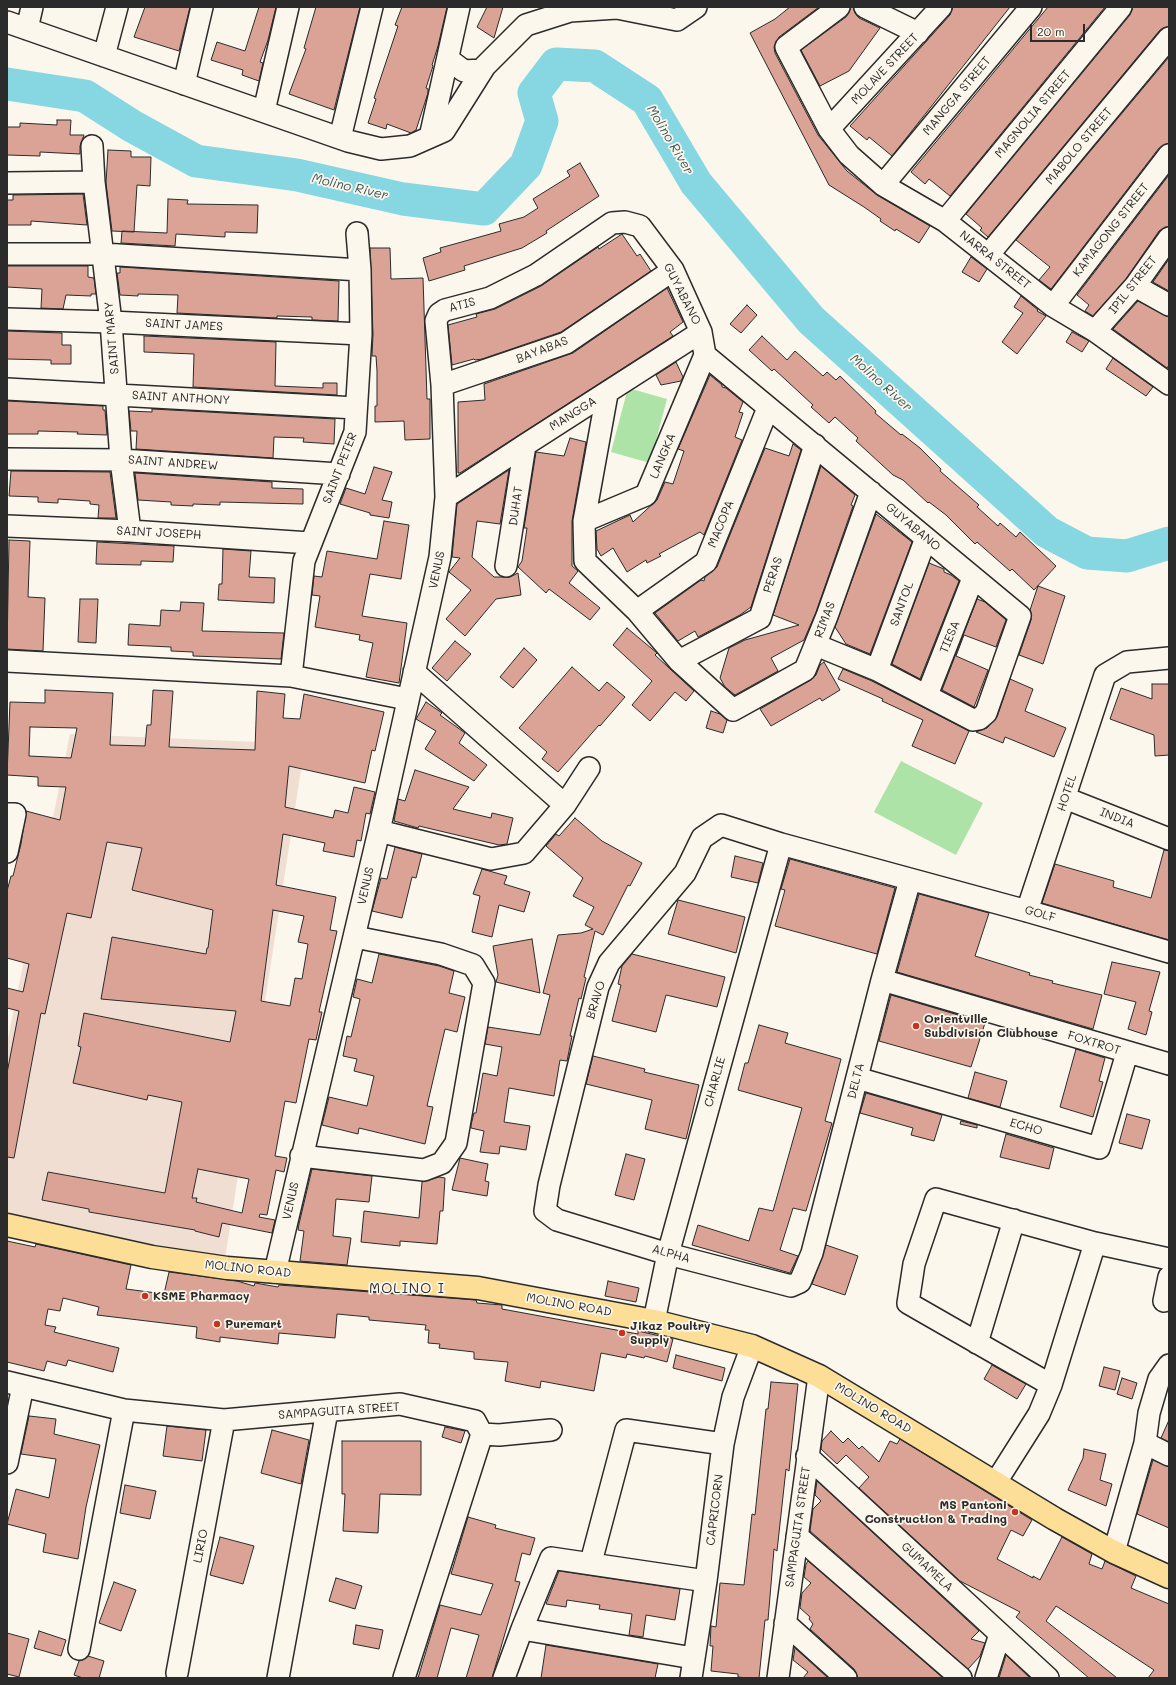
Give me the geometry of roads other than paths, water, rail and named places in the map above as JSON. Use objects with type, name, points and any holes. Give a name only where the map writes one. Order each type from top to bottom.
[{"type":"main road","name":"MOLINO ROAD","points":[[7,1225],[152,1257],[228,1268],[478,1288],[654,1321],[752,1346],[819,1376],[1114,1552],[1169,1577]]},
{"type":"street","points":[[26,29],[32,7]]},
{"type":"street","points":[[104,56],[117,7]]},
{"type":"street","points":[[184,84],[202,7]]},
{"type":"street","points":[[264,111],[288,7]]},
{"type":"street","points":[[340,138],[372,7]]},
{"type":"street","points":[[430,137],[459,7]]},
{"type":"street","points":[[7,22],[340,138],[381,149],[410,146],[444,131],[482,70],[526,25],[545,13],[626,8],[677,20],[696,7]]},
{"type":"street","name":"NARRA STREET","points":[[839,7],[786,47],[829,129],[849,155],[883,185],[944,221],[989,254],[1053,306],[1095,332],[1169,384]]},
{"type":"street","points":[[865,7],[918,33]]},
{"type":"street","name":"MOLAVE STREET","points":[[829,129],[918,33],[940,7]]},
{"type":"street","name":"MANGGA STREET","points":[[883,185],[1031,7]]},
{"type":"street","name":"MAGNOLIA STREET","points":[[944,221],[1121,7]]},
{"type":"street","name":"MABOLO STREET","points":[[989,254],[1169,38]]},
{"type":"street","points":[[448,59],[464,71],[482,70]]},
{"type":"street","name":"SAINT MARY","points":[[92,146],[94,182],[111,322],[121,460],[130,531]]},
{"type":"street","name":"KAMAGONG STREET","points":[[1053,306],[1169,155]]},
{"type":"street","points":[[7,183],[94,182]]},
{"type":"street","name":"GUYABANO","points":[[625,222],[640,226],[673,270],[701,332],[705,355],[1020,616],[986,713],[979,719],[973,720],[877,670],[816,645]]},
{"type":"street","name":"ATIS","points":[[446,497],[442,385],[436,321],[439,314],[445,310],[490,298],[536,275],[612,223],[625,222]]},
{"type":"street","name":"SAINT PETER","points":[[291,676],[304,561],[355,432],[361,334],[360,270],[357,233]]},
{"type":"street","name":"IPIL STREET","points":[[1095,332],[1136,286],[1169,238]]},
{"type":"street","points":[[7,254],[103,254],[360,270]]},
{"type":"street","name":"BAYABAS","points":[[442,385],[566,343],[673,270]]},
{"type":"street","points":[[1136,286],[1169,306]]},
{"type":"street","name":"SAINT JAMES","points":[[7,319],[111,322],[361,334]]},
{"type":"street","name":"MANGGA","points":[[446,497],[701,332]]},
{"type":"street","name":"LANGKA","points":[[584,521],[646,495],[705,355]]},
{"type":"street","name":"SAINT ANTHONY","points":[[7,389],[356,408]]},
{"type":"street","points":[[607,394],[584,521],[585,561],[637,611],[679,661]]},
{"type":"street","name":"MACOPA","points":[[637,611],[706,562],[768,408]]},
{"type":"street","name":"DUHAT","points":[[506,566],[525,445]]},
{"type":"street","name":"PERAS","points":[[679,661],[760,618],[815,445]]},
{"type":"street","name":"SAINT ANDREW","points":[[7,459],[121,460],[339,474]]},
{"type":"street","name":"RIMAS","points":[[679,661],[733,710],[805,670],[816,645],[871,492]]},
{"type":"street","name":"VENUS","points":[[275,1272],[301,1156],[379,831],[407,699],[440,558],[446,497]]},
{"type":"street","name":"SAINT JOSEPH","points":[[7,526],[130,531],[310,543]]},
{"type":"street","name":"SANTOL","points":[[877,670],[926,538]]},
{"type":"street","name":"TIESA","points":[[927,695],[973,578]]},
{"type":"street","name":"HOTEL","points":[[1027,910],[1105,675],[1127,662],[1169,658]]},
{"type":"street","points":[[7,661],[291,676],[407,699]]},
{"type":"street","points":[[414,672],[565,805]]},
{"type":"street","points":[[379,831],[491,858],[524,853],[565,805],[589,768]]},
{"type":"street","name":"INDIA","points":[[1065,798],[1169,839]]},
{"type":"street","points":[[7,852],[11,814]]},
{"type":"street","name":"GOLF","points":[[720,825],[781,844],[910,880],[1027,910],[1169,952]]},
{"type":"street","name":"BRAVO","points":[[545,1211],[549,1185],[598,987],[609,963],[685,873],[702,838],[720,825]]},
{"type":"street","name":"CHARLIE","points":[[654,1321],[668,1254],[781,844]]},
{"type":"street","name":"DELTA","points":[[800,1282],[812,1254],[882,980],[910,880]]},
{"type":"street","points":[[301,1156],[424,1170],[442,1163],[456,1142],[484,983],[473,966],[441,954],[354,937]]},
{"type":"street","name":"FOXTROT","points":[[882,980],[1127,1053],[1169,1064]]},
{"type":"street","name":"ECHO","points":[[857,1078],[1099,1148],[1127,1053]]},
{"type":"street","points":[[1051,1385],[908,1303],[914,1264],[936,1199],[1095,1243],[1169,1259]]},
{"type":"street","name":"ALPHA","points":[[545,1211],[557,1220],[668,1254],[791,1286],[800,1282]]},
{"type":"street","points":[[977,1343],[1014,1220]]},
{"type":"street","points":[[996,1482],[1038,1414],[1051,1385],[1095,1243]]},
{"type":"street","points":[[1164,1301],[1169,1277]]},
{"type":"street","name":"CAPRICORN","points":[[692,1668],[706,1581],[723,1444],[733,1397],[752,1346]]},
{"type":"street","points":[[1114,1552],[1144,1442],[1149,1412],[1159,1379],[1169,1365]]},
{"type":"street","name":"SAMPAGUITA STREET","points":[[778,1678],[819,1376]]},
{"type":"street","points":[[7,1463],[15,1384]]},
{"type":"street","name":"SAMPAGUITA STREET","points":[[15,1384],[124,1410],[224,1420],[400,1404],[475,1421],[482,1434]]},
{"type":"street","points":[[78,1649],[124,1410]]},
{"type":"street","points":[[278,1678],[327,1411]]},
{"type":"street","name":"LIRIO","points":[[177,1673],[224,1420]]},
{"type":"street","points":[[404,1678],[482,1434],[506,1435],[551,1430]]},
{"type":"street","points":[[591,1562],[626,1430],[723,1444]]},
{"type":"street","points":[[1144,1442],[1169,1454]]},
{"type":"street","name":"GUMAMELA","points":[[807,1456],[1048,1678]]},
{"type":"street","points":[[797,1536],[961,1678]]},
{"type":"street","points":[[504,1678],[551,1558],[591,1562],[706,1581]]},
{"type":"street","points":[[785,1623],[846,1678]]},
{"type":"street","points":[[522,1629],[692,1668]]},
{"type":"street","points":[[986,1678],[1000,1634]]},
{"type":"waterway","name":"Molino River","points":[[7,84],[85,96],[132,126],[196,161],[297,175],[403,199],[484,209],[526,165],[542,121],[534,93],[556,64],[595,66],[647,100],[696,183],[811,320],[1047,532],[1087,553],[1127,556],[1169,543]]},
{"type":"place","name":"Orientville Subdivision Clubhouse","points":[[916,1026]]},
{"type":"place","name":"KSME Pharmacy","points":[[145,1296]]},
{"type":"place","name":"Puremart","points":[[217,1324]]},
{"type":"place","name":"Jikaz Poultry Supply","points":[[622,1333]]},
{"type":"place","name":"MS Pantoni Construction & Trading","points":[[1015,1512]]},
{"type":"district","name":"MOLINO I","points":[[407,1289]]}]
